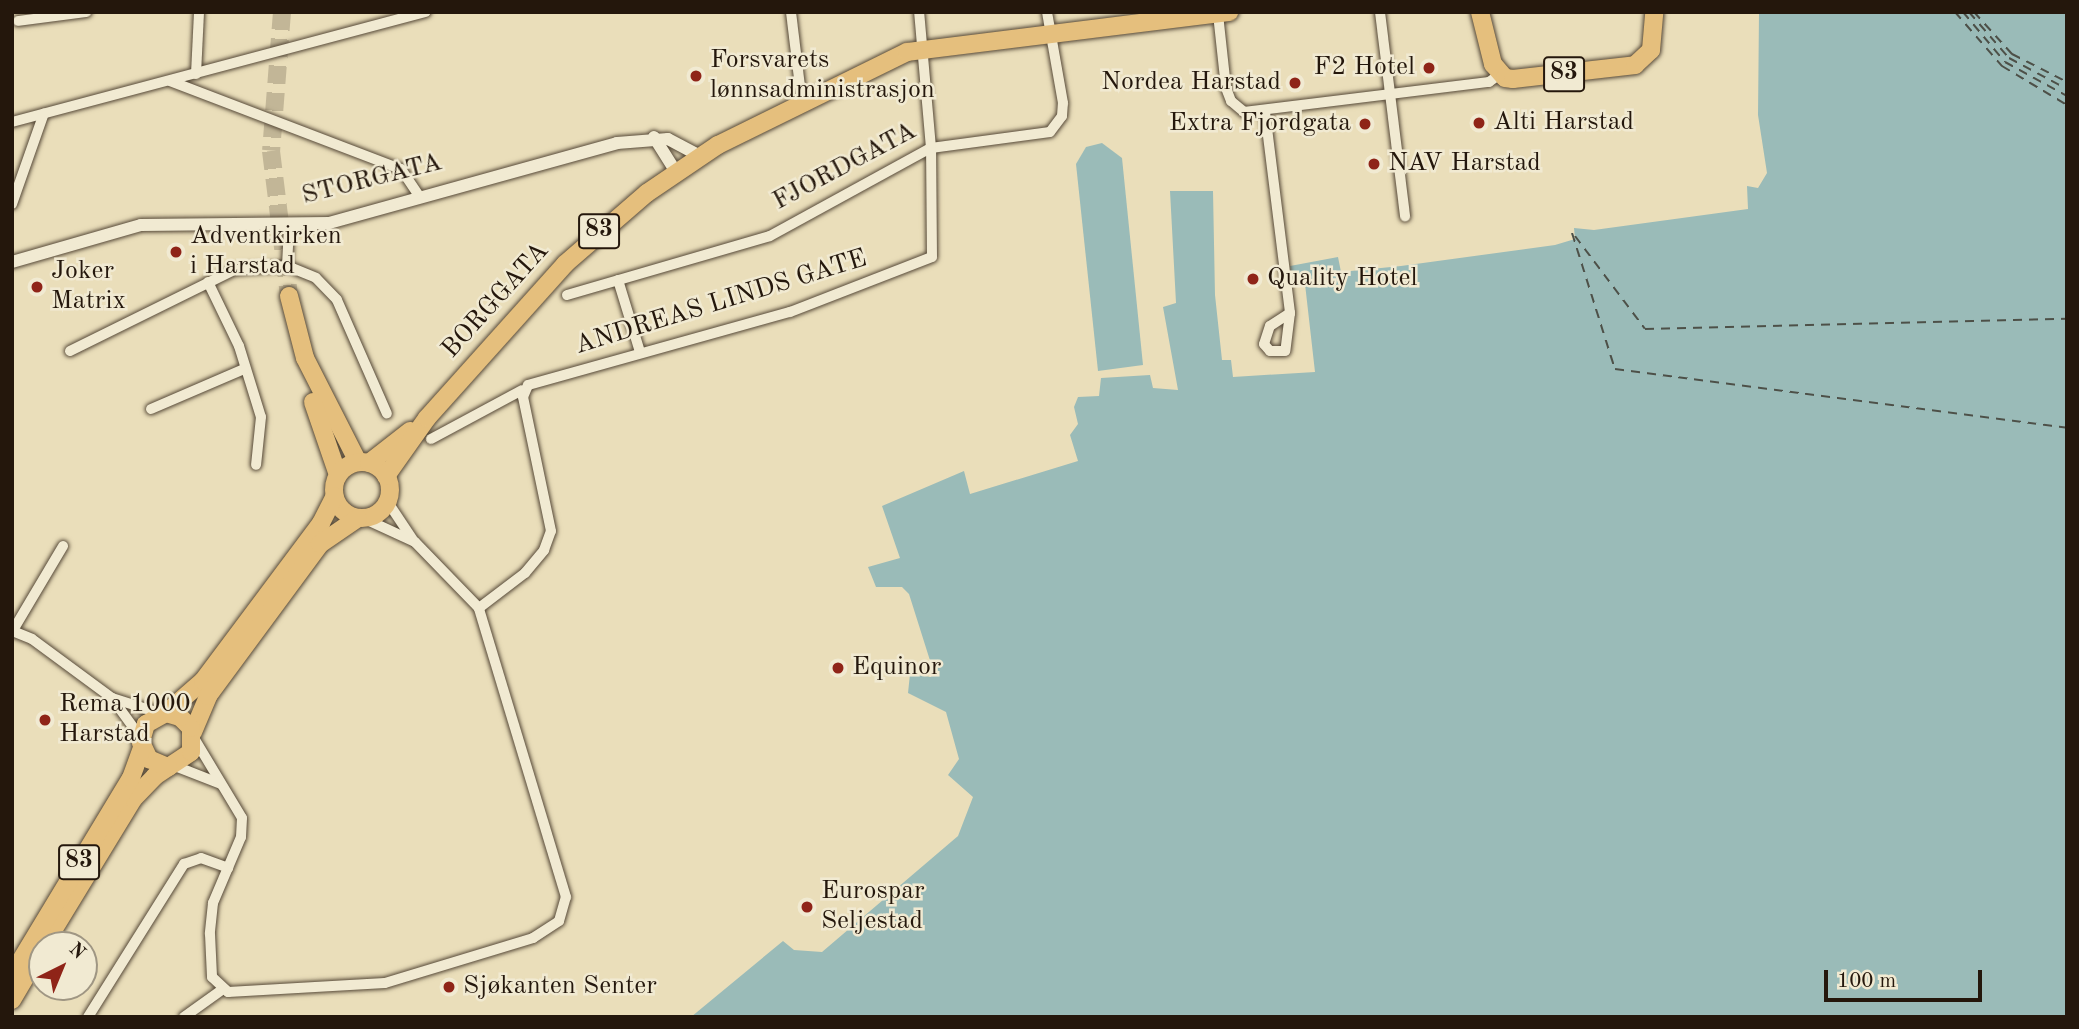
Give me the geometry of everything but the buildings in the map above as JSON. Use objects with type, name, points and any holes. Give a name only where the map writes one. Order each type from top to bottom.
[{"type":"highway","points":[[1480,12],[1500,74]]},
{"type":"highway","name":"83","points":[[1500,74],[1513,79],[1634,65],[1651,50],[1654,12]]},
{"type":"highway","name":"83","points":[[676,172],[700,156],[802,103],[922,48],[1224,13]]},
{"type":"highway","name":"BORGGATA","points":[[386,475],[427,418],[582,247],[676,172]]},
{"type":"highway","name":"83","points":[[12,975],[131,778],[146,724],[164,714],[203,681],[321,523],[335,496],[338,475],[306,382],[305,358],[289,296]]},
{"type":"highway","name":"83","points":[[305,358],[363,463],[386,475]]},
{"type":"highway","name":"BORGGATA","points":[[363,463],[427,418]]},
{"type":"highway","name":"83","points":[[338,475],[363,463]]},
{"type":"highway","points":[[386,475],[387,501]]},
{"type":"highway","points":[[335,496],[343,510],[361,518]]},
{"type":"highway","name":"83","points":[[53,931],[133,799],[172,766],[188,757],[193,735],[208,696],[320,544],[387,501]]},
{"type":"highway","points":[[164,714],[180,716],[193,735]]},
{"type":"highway","points":[[141,742],[152,762],[172,766]]},
{"type":"highway","name":"83","points":[[12,1000],[28,973]]},
{"type":"street","points":[[18,21],[86,12]]},
{"type":"street","points":[[196,74],[200,12]]},
{"type":"street","points":[[12,122],[426,12]]},
{"type":"street","points":[[791,12],[802,103]]},
{"type":"street","points":[[919,12],[931,148]]},
{"type":"street","name":"FJORDGATA","points":[[567,295],[770,236],[931,148],[1041,134],[1058,125],[1063,103],[1047,12]]},
{"type":"street","points":[[1380,12],[1405,216]]},
{"type":"street","points":[[1224,13],[1231,101],[1244,112],[1265,112],[1489,82],[1500,74]]},
{"type":"street","points":[[170,80],[401,169],[420,197]]},
{"type":"street","points":[[1265,112],[1290,313]]},
{"type":"street","points":[[12,204],[44,113]]},
{"type":"street","points":[[654,137],[700,156]]},
{"type":"street","points":[[654,137],[676,172]]},
{"type":"street","name":"STORGATA","points":[[287,265],[289,226],[329,223],[654,137]]},
{"type":"street","name":"ANDREAS LINDS GATE","points":[[430,439],[523,390],[640,352],[840,296],[932,257],[931,148]]},
{"type":"street","points":[[12,262],[149,224],[289,226]]},
{"type":"street","points":[[70,351],[208,282],[248,266],[287,265],[316,278],[337,300],[387,414]]},
{"type":"street","points":[[618,280],[640,352]]},
{"type":"street","points":[[208,282],[261,416],[256,465]]},
{"type":"street","points":[[151,410],[244,369]]},
{"type":"street","points":[[479,608],[525,573],[544,550],[551,531],[523,390]]},
{"type":"street","points":[[193,735],[224,786],[236,800],[242,823],[228,868],[213,903],[210,970],[223,989],[236,995],[385,983],[533,938],[559,921],[566,897],[479,608],[415,542],[387,501]]},
{"type":"street","points":[[361,518],[415,542]]},
{"type":"street","points":[[63,546],[20,611],[13,632],[32,639],[112,698],[164,714]]},
{"type":"street","points":[[112,698],[141,742]]},
{"type":"street","points":[[172,766],[224,786]]},
{"type":"street","points":[[88,1017],[184,864],[201,858],[228,868]]},
{"type":"street","points":[[184,1017],[223,989]]},
{"type":"water","points":[[1759,12],[2067,12],[2067,1017],[691,1017],[783,941],[794,950],[822,952],[958,836],[973,797],[948,775],[959,759],[946,712],[908,693],[910,674],[931,677],[933,670],[909,594],[902,587],[876,587],[868,567],[900,558],[882,506],[964,471],[970,494],[1078,461],[1070,435],[1078,424],[1074,407],[1078,397],[1099,396],[1101,378],[1150,375],[1153,388],[1178,390],[1163,307],[1176,303],[1170,191],[1213,191],[1215,295],[1222,360],[1231,360],[1233,377],[1315,372],[1305,284],[1292,285],[1290,266],[1338,257],[1341,272],[1401,266],[1555,245],[1575,239],[1574,228],[1594,230],[1748,209],[1747,186],[1758,188],[1767,173],[1758,115]]},
{"type":"water","points":[[1102,143],[1122,158],[1143,365],[1098,371],[1076,164],[1086,147]]},
{"type":"ferry route","points":[[1955,12],[2002,66],[2067,105]]},
{"type":"ferry route","points":[[1963,12],[2005,62],[2067,96]]},
{"type":"ferry route","points":[[1969,12],[2009,58],[2067,89]]},
{"type":"ferry route","points":[[1974,12],[2012,54],[2067,82]]},
{"type":"ferry route","points":[[1572,233],[1615,369],[2067,428]]},
{"type":"ferry route","points":[[1575,236],[1645,329],[2067,319]]},
{"type":"tunnel","points":[[282,12],[271,151],[289,296]]},
{"type":"place","name":"F2 Hotel","points":[[1429,68]]},
{"type":"place","name":"Forsvarets lønnsadministrasjon","points":[[696,76]]},
{"type":"place","name":"Nordea Harstad","points":[[1295,83]]},
{"type":"place","name":"Alti Harstad","points":[[1479,123]]},
{"type":"place","name":"Extra Fjordgata","points":[[1365,124]]},
{"type":"place","name":"NAV Harstad","points":[[1374,164]]},
{"type":"place","name":"Adventkirken i Harstad","points":[[176,252]]},
{"type":"place","name":"Quality Hotel","points":[[1253,279]]},
{"type":"place","name":"Joker Matrix","points":[[37,287]]},
{"type":"place","name":"Equinor","points":[[838,668]]},
{"type":"place","name":"Rema 1000 Harstad","points":[[45,720]]},
{"type":"place","name":"Eurospar Seljestad","points":[[807,907]]},
{"type":"place","name":"Sjøkanten Senter","points":[[449,987]]}]
